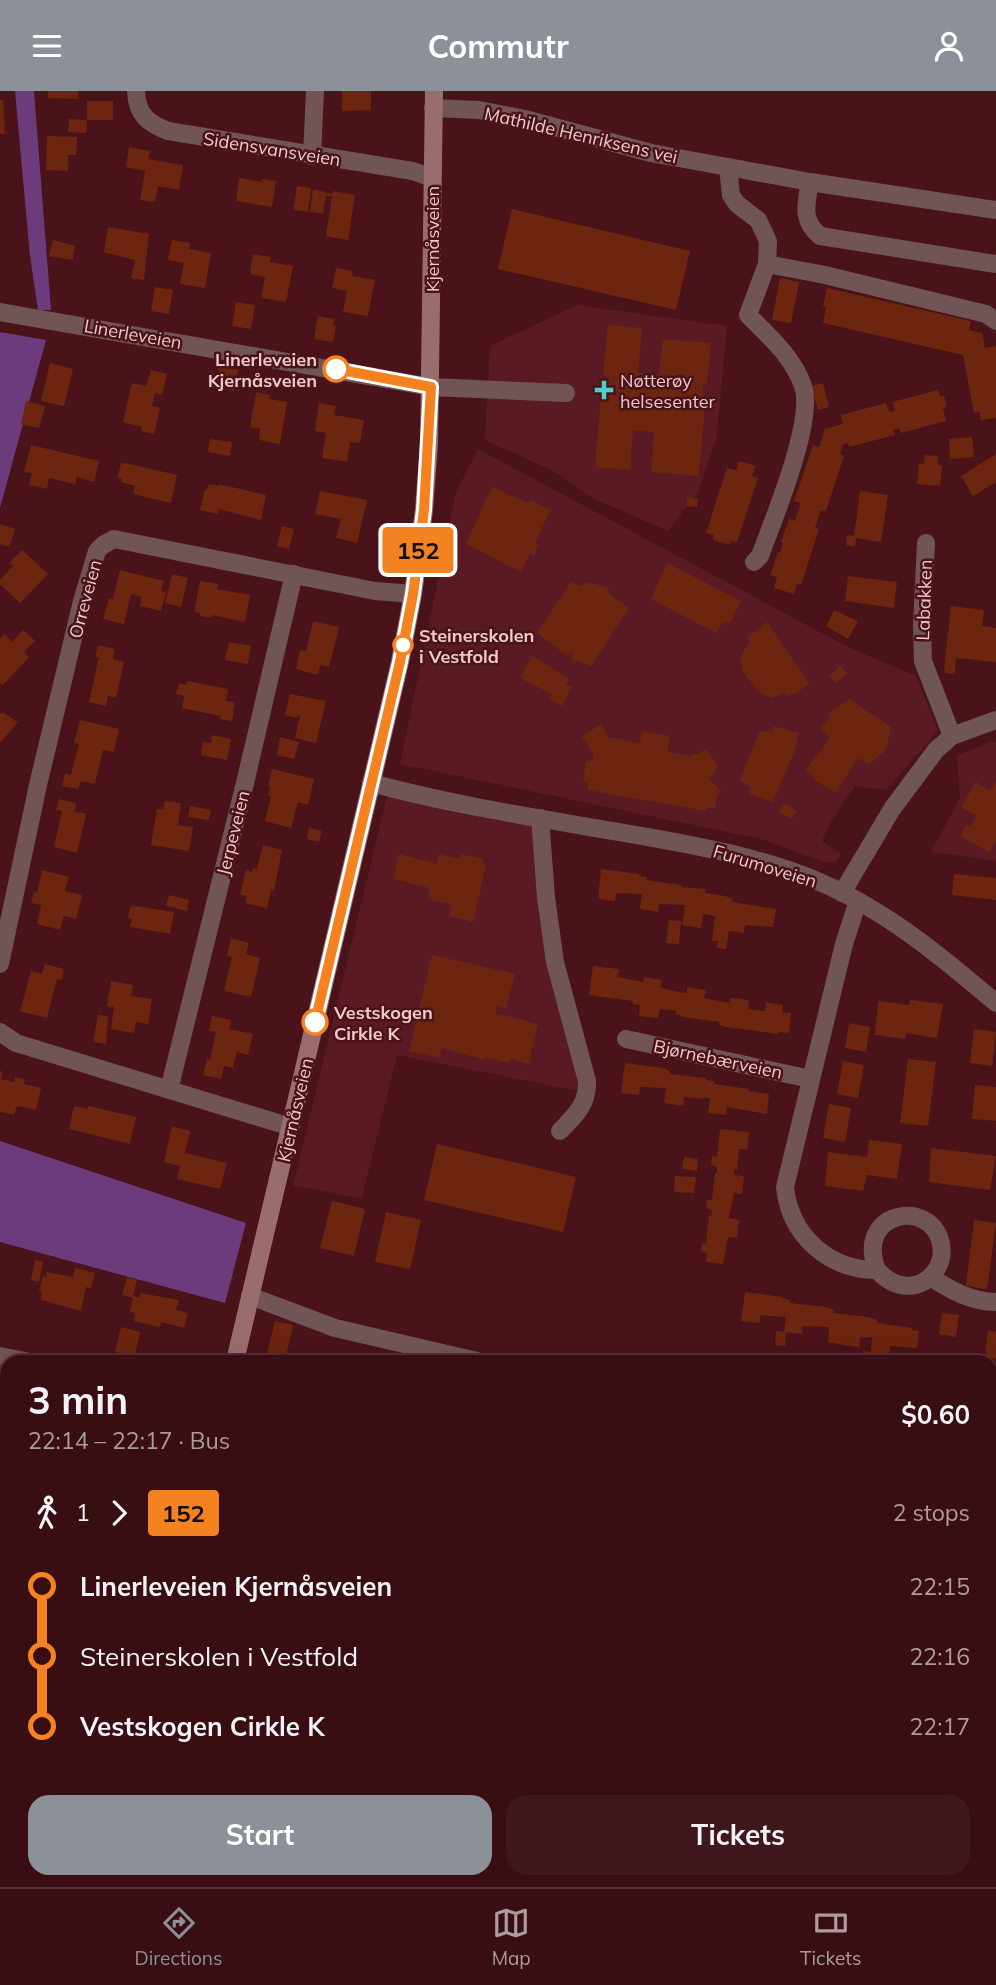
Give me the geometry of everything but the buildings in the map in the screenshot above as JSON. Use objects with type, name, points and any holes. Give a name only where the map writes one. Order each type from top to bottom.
[{"type":"main road","name":"Kjernåsveien","points":[[236,1355],[400,662],[413,594],[424,510],[431,387],[433,99]]},
{"type":"street","name":"Sidensvansveien","points":[[136,91],[139,112],[147,121],[168,131],[412,171],[432,178]]},
{"type":"street","points":[[312,156],[316,91]]},
{"type":"street","name":"Mathilde Henriksens vei","points":[[433,99],[651,153],[810,182],[996,210]]},
{"type":"street","points":[[729,167],[731,195],[737,204],[758,220],[768,241],[767,264],[748,314],[785,353],[800,378],[806,400],[803,427],[783,490],[760,556],[754,562]]},
{"type":"street","points":[[810,182],[806,215],[810,227],[820,236],[996,264]]},
{"type":"street","points":[[767,264],[825,275],[986,314],[996,321]]},
{"type":"street","name":"Linerleveien","points":[[0,312],[431,387]]},
{"type":"street","points":[[431,387],[566,393]]},
{"type":"street","name":"Orreveien","points":[[0,964],[38,785],[82,601],[97,551],[108,540],[114,539],[375,591],[413,594]]},
{"type":"street","name":"Labakken","points":[[926,543],[923,661],[952,736]]},
{"type":"street","name":"Jerpeveien","points":[[169,1090],[246,783],[294,575]]},
{"type":"street","points":[[877,1270],[858,1270],[827,1257],[803,1234],[787,1203],[787,1172],[844,944],[850,897],[909,784],[936,750],[952,736],[996,720]]},
{"type":"street","name":"Furumoveien","points":[[371,783],[435,799],[691,845],[764,862],[813,879],[850,897],[918,939],[996,1003]]},
{"type":"street","points":[[540,818],[555,962],[587,1081],[585,1102],[574,1118],[560,1131]]},
{"type":"street","points":[[0,1032],[16,1043],[290,1127]]},
{"type":"street","name":"Bjørnebærveien","points":[[626,1038],[810,1079]]},
{"type":"street","points":[[901,1215],[915,1216],[928,1222],[937,1232],[941,1241],[941,1261],[930,1277],[922,1283],[902,1286],[884,1277],[877,1270],[872,1257],[872,1243],[878,1230],[888,1220],[901,1215]]},
{"type":"street","points":[[930,1277],[973,1299],[996,1302]]},
{"type":"street","points":[[250,1296],[335,1328],[451,1355]]},
{"type":"shaded area","points":[[15,91],[34,91],[51,310],[38,310],[30,256]]},
{"type":"shaded area","name":"Nøtterøy helsesenter","points":[[577,305],[727,326],[717,435],[698,492],[668,531],[592,498],[555,472],[485,440],[490,346]]},
{"type":"shaded area","points":[[0,332],[46,340],[0,508]]},
{"type":"shaded area","name":"Steinerskolen i Vestfold","points":[[478,449],[846,646],[916,676],[938,731],[886,790],[855,786],[830,823],[822,841],[842,855],[835,863],[824,862],[761,839],[400,764],[456,492]]},
{"type":"shaded area","points":[[991,741],[996,743],[996,861],[931,852],[960,798],[957,756]]},
{"type":"shaded area","points":[[388,792],[536,827],[566,987],[594,1094],[397,1055],[362,1198],[293,1186]]},
{"type":"shaded area","points":[[0,1141],[246,1223],[225,1303],[0,1242]]},
{"type":"bus line","name":"152","points":[[315,1022],[400,662],[413,594],[424,510],[431,387],[336,369]]},
{"type":"place","name":"Linerleveien Kjernåsveien","points":[[336,369]]},
{"type":"place","name":"Nøtterøy helsesenter","points":[[604,390]]},
{"type":"place","name":"Steinerskolen i Vestfold","points":[[403,645]]},
{"type":"place","name":"Vestskogen Cirkle K","points":[[315,1022]]}]
